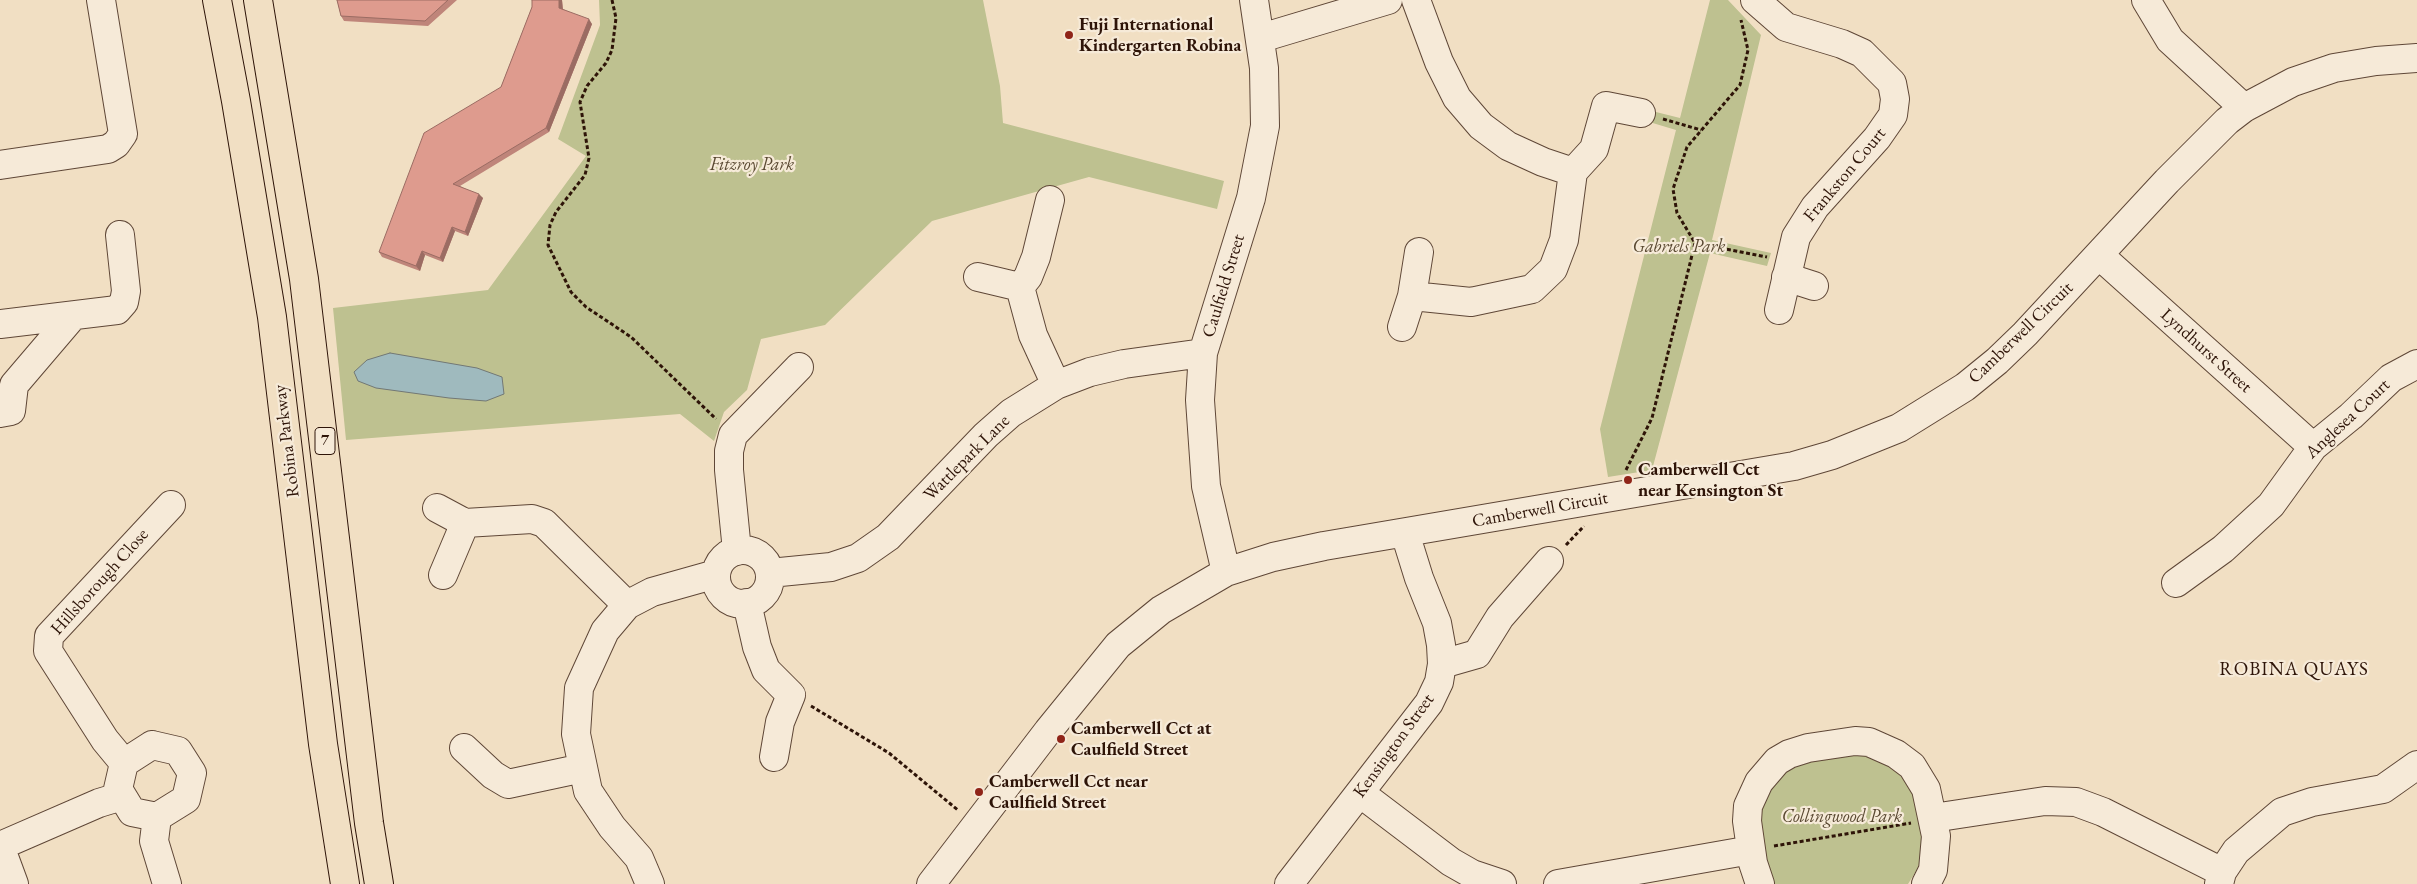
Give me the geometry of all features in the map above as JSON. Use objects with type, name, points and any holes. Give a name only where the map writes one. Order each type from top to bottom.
[{"type":"main road","name":"Robina Parkway","points":[[217,0],[236,100],[272,317],[323,744],[346,884]]},
{"type":"main road","name":"Robina Parkway","points":[[258,0],[304,279],[369,823],[379,884]]},
{"type":"street","points":[[0,165],[108,149],[116,144],[123,134],[102,0]]},
{"type":"street","name":"Caulfield Street","points":[[1226,572],[1206,486],[1200,400],[1204,353],[1251,198],[1263,135],[1264,68],[1254,0]]},
{"type":"street","points":[[1261,38],[1388,0]]},
{"type":"street","points":[[1416,0],[1439,62],[1457,98],[1481,126],[1508,146],[1573,172]]},
{"type":"street","points":[[2146,0],[2170,40],[2244,108]]},
{"type":"street","name":"Frankston Court","points":[[1748,8],[1786,27],[1842,44],[1862,53],[1892,84],[1895,99],[1893,115],[1877,138],[1815,207],[1796,237],[1779,310]]},
{"type":"street","name":"Camberwell Circuit","points":[[931,884],[1048,731],[1118,645],[1161,610],[1226,572],[1282,555],[1794,466],[1832,456],[1899,428],[1933,410],[1996,361],[2198,149],[2244,108],[2293,82],[2334,68],[2376,60],[2417,58]]},
{"type":"street","points":[[1412,296],[1471,302],[1532,289],[1553,269],[1564,240],[1573,172],[1594,148],[1606,106],[1641,113]]},
{"type":"street","points":[[1020,287],[1028,277],[1038,251],[1050,200]]},
{"type":"street","points":[[0,324],[117,310],[124,302],[126,291],[120,235]]},
{"type":"street","points":[[1402,327],[1412,296],[1419,252]]},
{"type":"street","name":"Lyndhurst Street","points":[[2099,255],[2313,447]]},
{"type":"street","points":[[1788,269],[1814,286]]},
{"type":"street","points":[[978,277],[1020,287]]},
{"type":"street","points":[[1020,287],[1033,335],[1056,385]]},
{"type":"street","points":[[0,412],[11,411],[14,385],[72,316]]},
{"type":"street","name":"Wattlepark Lane","points":[[770,573],[831,567],[858,558],[888,537],[986,435],[1011,413],[1056,385],[1090,372],[1124,364],[1204,353]]},
{"type":"street","name":"Anglesea Court","points":[[2176,583],[2223,549],[2271,505],[2313,447],[2351,416],[2391,378],[2417,364]]},
{"type":"street","points":[[737,550],[729,470],[729,451],[733,435],[799,367]]},
{"type":"street","name":"Hillsborough Close","points":[[124,763],[105,740],[48,651],[48,636],[171,505]]},
{"type":"street","points":[[437,508],[465,523],[532,519],[544,522],[627,605]]},
{"type":"street","points":[[443,574],[465,523]]},
{"type":"street","name":"Kensington Street","points":[[1289,884],[1429,703],[1439,682],[1442,664],[1437,623],[1418,578],[1405,533]]},
{"type":"street","points":[[737,550],[752,551],[761,557],[770,573],[768,587],[763,595],[747,603],[738,603],[728,599],[719,588],[716,574],[722,561],[737,550]]},
{"type":"street","points":[[1442,664],[1477,654],[1495,623],[1549,561]]},
{"type":"street","points":[[650,884],[639,858],[612,827],[588,790],[576,734],[579,688],[605,631],[627,605],[652,592],[716,574]]},
{"type":"street","points":[[747,603],[757,646],[766,670],[791,695],[780,722],[774,757]]},
{"type":"street","points":[[1558,884],[1755,867],[1747,821],[1748,806],[1752,793],[1767,770],[1777,761],[1808,748],[1855,741],[1869,742],[1896,754],[1912,766],[1926,788],[1922,817],[1936,853],[1933,870],[1926,884]]},
{"type":"street","points":[[152,744],[178,750],[192,773],[186,799],[157,817],[132,812],[122,796],[118,789],[124,763],[152,744]]},
{"type":"street","points":[[464,748],[493,775],[508,784],[583,768]]},
{"type":"street","points":[[1922,817],[2045,801],[2076,802],[2103,812],[2220,878],[2236,851],[2282,812],[2312,802],[2383,789],[2417,765]]},
{"type":"street","points":[[1360,793],[1451,862],[1472,874],[1502,884]]},
{"type":"street","points":[[14,884],[0,846],[99,803],[122,796]]},
{"type":"street","points":[[157,817],[154,840],[167,884]]},
{"type":"path","points":[[612,0],[616,18],[612,50],[606,63],[587,86],[580,102],[589,158],[585,175],[556,212],[550,226],[548,244],[571,292],[586,307],[631,337],[733,435]]},
{"type":"path","points":[[1748,8],[1748,50],[1740,85],[1687,147],[1673,189],[1677,213],[1696,243],[1788,269]]},
{"type":"path","points":[[1641,113],[1701,130]]},
{"type":"path","points":[[1614,497],[1652,418],[1696,243]]},
{"type":"path","points":[[1549,561],[1588,523]]},
{"type":"path","points":[[791,695],[838,721],[889,753],[976,825]]},
{"type":"path","points":[[1755,867],[1770,865],[1767,848],[1912,822],[1922,817]]},
{"type":"green space","name":"Fitzroy Park","points":[[599,0],[983,0],[1000,86],[1003,123],[1224,181],[1217,209],[1089,177],[932,221],[825,325],[761,339],[747,390],[724,412],[714,441],[680,414],[346,440],[333,308],[488,290],[586,156],[558,139],[600,25]]},
{"type":"green space","name":"Gabriels Park","points":[[1710,0],[1728,0],[1761,35],[1712,240],[1771,253],[1767,266],[1710,253],[1652,470],[1608,477],[1600,429],[1676,130],[1646,121],[1648,110],[1680,118]]},
{"type":"green space","name":"Collingwood Park","points":[[1854,746],[1889,764],[1907,777],[1926,820],[1920,865],[1908,884],[1765,884],[1755,803],[1788,768]]},
{"type":"water","points":[[390,353],[477,368],[502,377],[504,394],[486,401],[449,398],[376,388],[358,381],[354,372],[367,360]]},
{"type":"building","points":[[337,0],[448,0],[425,21],[341,16]]},
{"type":"building","points":[[532,0],[559,0],[559,8],[589,19],[546,128],[453,184],[479,194],[465,232],[452,227],[440,258],[422,251],[416,266],[379,252],[424,133],[501,87],[532,7]]},
{"type":"place","name":"Fuji International Kindergarten Robina","points":[[1069,35]]},
{"type":"place","name":"Camberwell Cct near Kensington St","points":[[1628,480]]},
{"type":"place","name":"Camberwell Cct at Caulfield Street","points":[[1061,739]]},
{"type":"place","name":"Camberwell Cct near Caulfield Street","points":[[979,792]]},
{"type":"district","name":"ROBINA QUAYS","points":[[2294,670]]}]
